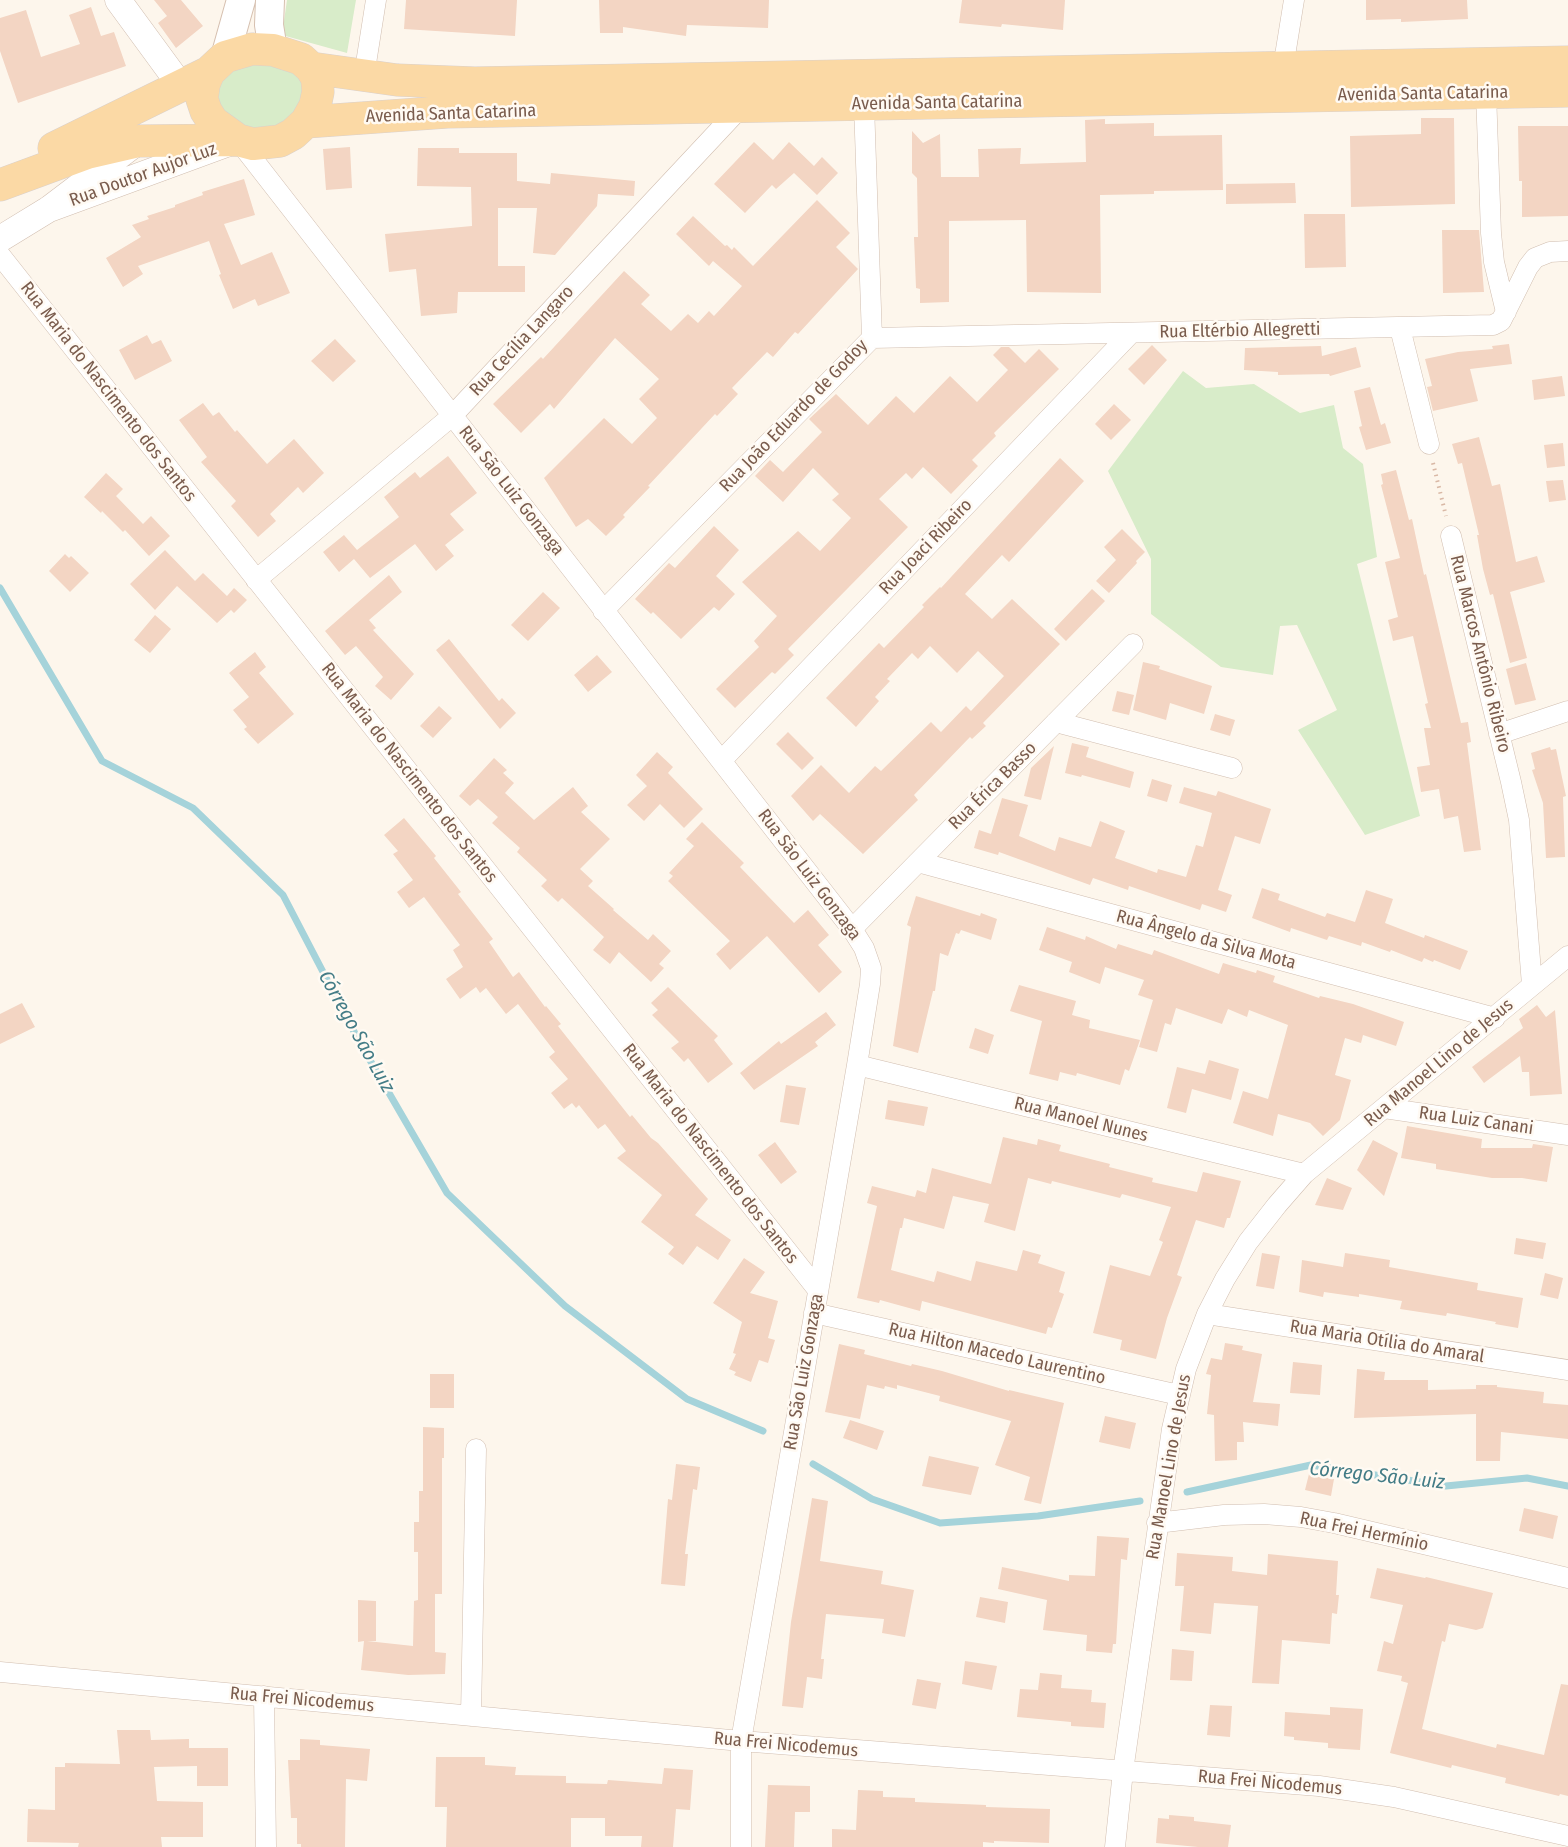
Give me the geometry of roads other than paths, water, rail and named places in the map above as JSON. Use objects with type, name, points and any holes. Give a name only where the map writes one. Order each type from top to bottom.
[{"type":"main road","points":[[238,140],[223,131],[206,111],[202,99],[204,84],[217,65],[241,0]]},
{"type":"main road","points":[[270,0],[269,25],[273,50]]},
{"type":"main road","points":[[0,175],[252,49],[273,50],[301,59],[311,68],[316,78],[318,92],[315,106],[306,122],[293,134],[279,141],[253,144],[219,132],[209,124],[181,86]]},
{"type":"main road","name":"Avenida Santa Catarina","points":[[311,68],[435,83],[475,83],[1568,62]]},
{"type":"main road","points":[[139,141],[181,86]]},
{"type":"main road","name":"Avenida Santa Catarina","points":[[306,122],[447,112],[1568,91]]},
{"type":"main road","points":[[0,185],[87,153],[139,141],[238,140]]},
{"type":"street","points":[[118,0],[181,86]]},
{"type":"street","points":[[364,76],[376,0]]},
{"type":"street","points":[[1283,68],[1294,0]]},
{"type":"street","points":[[152,46],[183,66],[217,65]]},
{"type":"street","points":[[1486,92],[1491,233],[1494,262],[1506,312]]},
{"type":"street","name":"Rua João Eduardo de Godoy","points":[[603,610],[872,338],[864,104]]},
{"type":"street","name":"Rua Cecília Langaro","points":[[256,580],[452,416],[741,106]]},
{"type":"street","name":"Rua Doutor Aujor Luz","points":[[49,209],[238,140]]},
{"type":"street","name":"Rua São Luiz Gonzaga","points":[[238,140],[852,929],[864,948],[871,968],[857,1065],[741,1742],[741,1847]]},
{"type":"street","name":"Rua Doutor Aujor Luz","points":[[0,239],[49,209],[139,141]]},
{"type":"street","points":[[1506,312],[1527,267],[1535,258],[1550,252],[1568,251]]},
{"type":"street","name":"Rua Maria do Nascimento dos Santos","points":[[0,255],[818,1290]]},
{"type":"street","name":"Rua Eltérbio Allegretti","points":[[872,338],[1493,325],[1501,321],[1506,312]]},
{"type":"street","points":[[1400,328],[1429,444]]},
{"type":"street","name":"Rua Joaci Ribeiro","points":[[721,761],[1131,333]]},
{"type":"street","name":"Rua Marcos Antônio Ribeiro","points":[[1451,536],[1519,820],[1532,986]]},
{"type":"street","name":"Rua Érica Basso","points":[[852,929],[1133,644]]},
{"type":"street","points":[[1499,734],[1568,711]]},
{"type":"street","points":[[1056,722],[1232,768]]},
{"type":"street","name":"Rua Ângelo da Silva Mota","points":[[918,862],[1495,1018]]},
{"type":"street","name":"Rua Manoel Lino de Jesus","points":[[1115,1847],[1123,1771],[1157,1523],[1179,1395],[1193,1347],[1207,1314],[1248,1242],[1304,1174],[1568,956]]},
{"type":"street","name":"Rua Manoel Nunes","points":[[857,1065],[1304,1174]]},
{"type":"street","name":"Rua Luiz Canani","points":[[1384,1108],[1568,1135]]},
{"type":"street","name":"Rua Hilton Macedo Laurentino","points":[[814,1313],[1179,1395]]},
{"type":"street","name":"Rua Maria Otília do Amaral","points":[[1207,1314],[1568,1370]]},
{"type":"street","points":[[471,1716],[476,1449]]},
{"type":"street","name":"Rua Frei Hermínio","points":[[1157,1523],[1224,1515],[1264,1514],[1301,1517],[1568,1578]]},
{"type":"street","name":"Rua Frei Nicodemus","points":[[0,1672],[741,1742],[1319,1786],[1394,1797],[1568,1836]]},
{"type":"street","points":[[264,1696],[266,1847]]},
{"type":"waterway","name":"Córrego São Luiz","points":[[0,588],[102,761],[193,808],[283,895],[360,1043],[447,1193],[565,1306],[687,1399],[763,1431]]},
{"type":"waterway","name":"Córrego São Luiz","points":[[813,1464],[872,1499],[940,1523],[1038,1516],[1140,1501]]},
{"type":"waterway","name":"Córrego São Luiz","points":[[1187,1492],[1311,1465],[1446,1486],[1527,1478],[1568,1486]]}]
